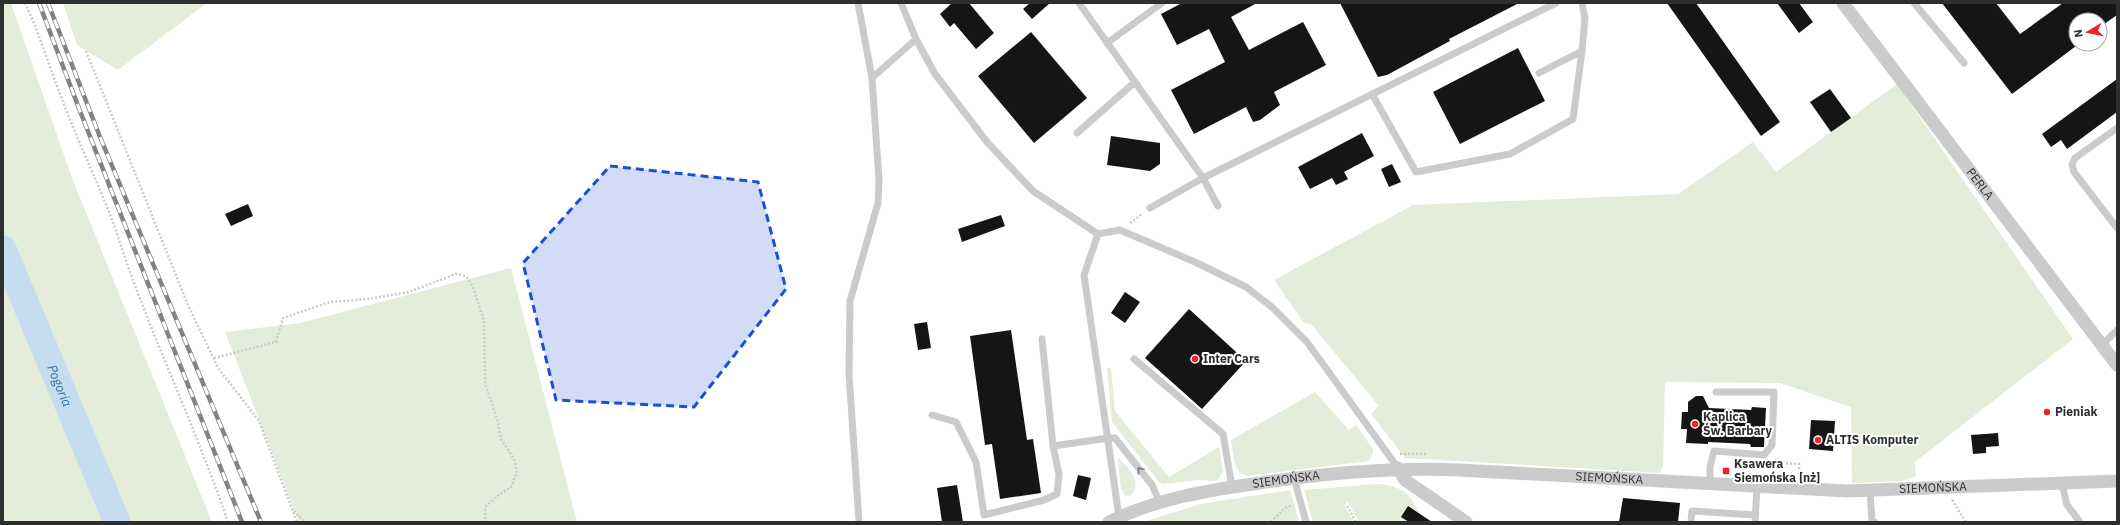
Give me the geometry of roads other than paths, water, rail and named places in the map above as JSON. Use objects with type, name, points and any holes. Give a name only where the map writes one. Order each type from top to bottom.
[{"type":"street","name":"PERLA","points":[[1843,3],[2117,365]]},
{"type":"street","name":"SIEMOŃSKA","points":[[1116,520],[1160,503],[1232,487],[1294,478],[1398,468],[1459,470],[1757,487],[1870,491],[2117,481]]},
{"type":"street","points":[[1398,468],[1405,480],[1466,522]]},
{"type":"lane","points":[[858,3],[872,78],[879,174],[878,203],[850,301],[849,374],[859,522]]},
{"type":"lane","points":[[901,3],[916,39],[935,74],[987,142],[1033,191],[1098,234],[1120,230],[1195,262],[1246,287],[1273,308],[1308,342],[1398,468]]},
{"type":"lane","points":[[1079,3],[1203,178],[1218,206]]},
{"type":"lane","points":[[1107,43],[1162,3]]},
{"type":"lane","points":[[1150,208],[1203,178],[1556,3]]},
{"type":"lane","points":[[1372,94],[1416,172],[1510,154],[1573,119],[1585,18],[1582,3]]},
{"type":"lane","points":[[1914,3],[1964,63]]},
{"type":"lane","points":[[872,78],[916,39]]},
{"type":"lane","points":[[1539,73],[1582,51]]},
{"type":"lane","points":[[1077,133],[1135,82]]},
{"type":"lane","points":[[2117,128],[2075,158],[2072,164],[2074,172],[2117,228]]},
{"type":"lane","points":[[1098,234],[1084,275],[1108,438],[1116,520]]},
{"type":"lane","points":[[2102,345],[2117,330]]},
{"type":"lane","points":[[932,415],[956,422],[976,462],[984,516],[1044,500],[1057,494],[1060,474],[1053,446],[1042,339]]},
{"type":"lane","points":[[1134,359],[1223,434],[1232,487]]},
{"type":"lane","points":[[1710,484],[1710,467],[1714,451],[1764,455],[1772,445],[1774,392],[1716,392]]},
{"type":"lane","points":[[1053,446],[1115,438],[1152,485],[1160,503]]},
{"type":"lane","points":[[1294,478],[1306,522]]},
{"type":"lane","points":[[2062,484],[2067,505],[2080,522]]},
{"type":"lane","points":[[1691,522],[1692,511],[1755,519],[1757,487]]},
{"type":"lane","points":[[1870,491],[1872,522],[1875,522]]},
{"type":"waterway","name":"Pogoria","points":[[3,249],[117,522]]},
{"type":"railway","points":[[39,3],[242,522]]},
{"type":"railway","points":[[48,3],[100,137],[261,522]]},
{"type":"place","name":"Inter Cars","points":[[1195,359]]},
{"type":"place","name":"Pieniak","points":[[2047,412]]},
{"type":"place","name":"Kaplica Św. Barbary","points":[[1695,424]]},
{"type":"place","name":"ALTIS Komputer","points":[[1818,440]]},
{"type":"place","name":"Ksawera Siemońska [nż]","points":[[1726,471]]}]
